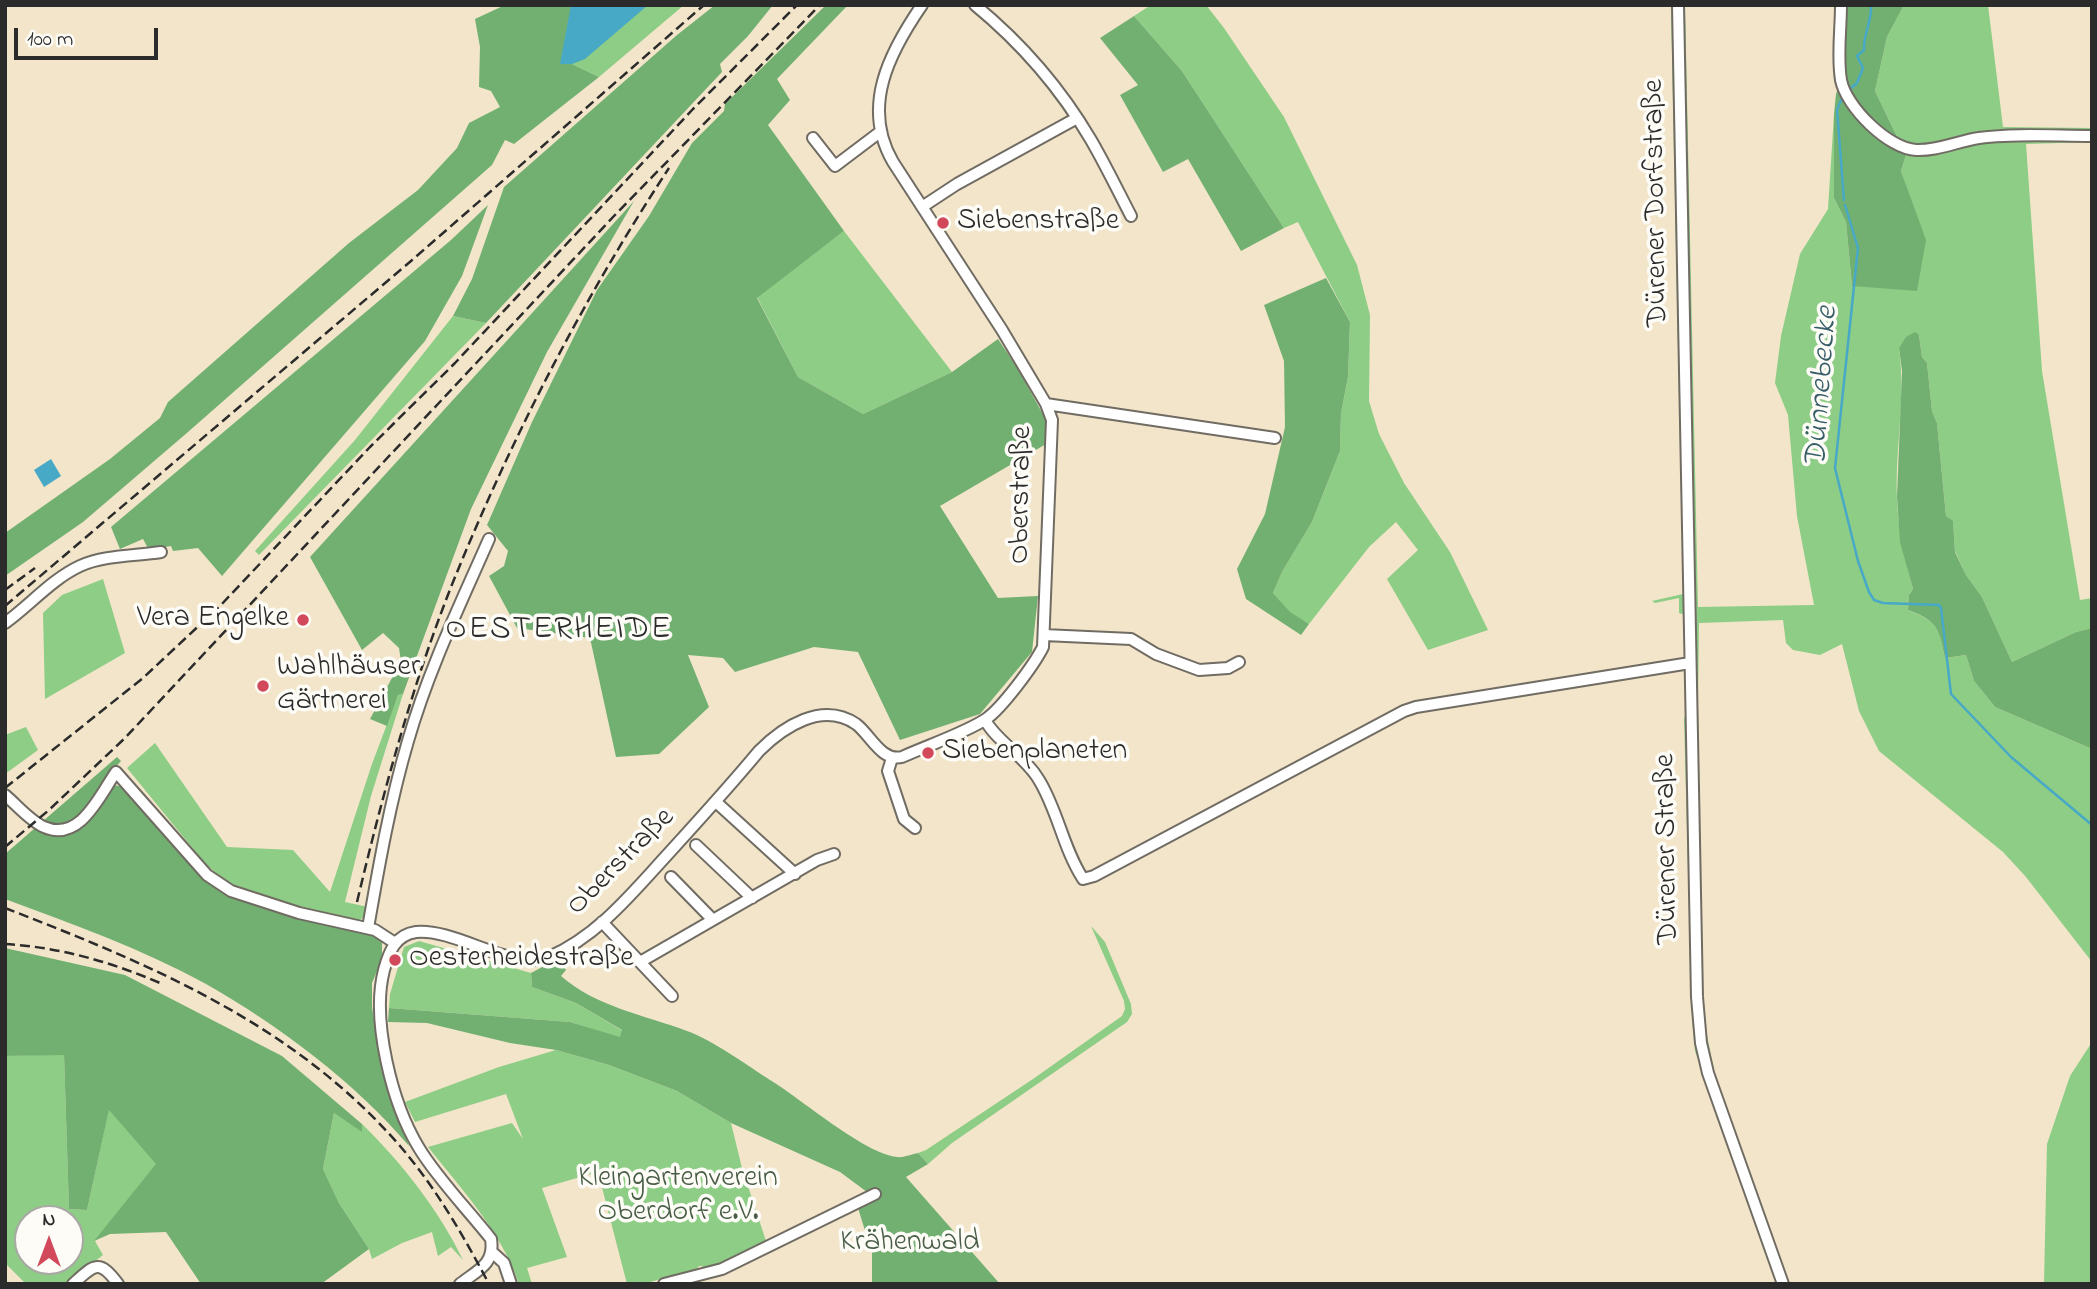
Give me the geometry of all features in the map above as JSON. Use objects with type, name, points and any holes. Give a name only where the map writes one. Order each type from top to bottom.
[{"type":"street","points":[[813,138],[835,166],[880,132],[878,107],[891,57],[922,5]]},
{"type":"street","points":[[975,5],[996,22],[1036,65],[1077,118],[1131,216]]},
{"type":"street","name":"Dürener Dorfstraße","points":[[1678,5],[1687,399]]},
{"type":"street","points":[[1841,5],[1841,83],[1865,118],[1893,143],[1913,151],[1980,138],[2092,136]]},
{"type":"street","points":[[922,207],[957,184],[1077,118]]},
{"type":"street","name":"Oberstraße","points":[[395,943],[411,933],[431,933],[520,959],[546,958],[576,943],[602,922],[716,802],[774,735],[806,719],[833,715],[858,725],[886,755],[892,758],[902,757],[985,720],[1038,657],[1043,647],[1044,635],[1052,420],[1046,404],[1002,330],[885,149],[880,132]]},
{"type":"street","name":"Dürener Straße","points":[[1687,399],[1697,997],[1701,1043],[1708,1073],[1783,1284]]},
{"type":"street","points":[[1046,404],[1275,438]]},
{"type":"street","points":[[368,928],[386,827],[408,741],[426,688],[489,539]]},
{"type":"street","points":[[5,623],[56,581],[78,567],[99,560],[161,552]]},
{"type":"street","points":[[1044,635],[1131,639],[1156,654],[1199,670],[1228,668],[1239,662]]},
{"type":"street","points":[[985,720],[1031,767],[1040,780],[1061,825],[1073,863],[1083,879],[1094,876],[1242,799],[1404,711],[1690,663]]},
{"type":"street","points":[[892,758],[888,771],[904,819],[915,828]]},
{"type":"street","points":[[5,795],[43,827],[57,830],[71,828],[83,820],[116,772],[207,875],[231,891],[299,913],[375,930],[395,943],[387,957],[380,984],[383,1045],[392,1081],[419,1148],[491,1239],[493,1253],[488,1263],[460,1284]]},
{"type":"street","points":[[716,802],[794,874]]},
{"type":"street","points":[[696,845],[752,898]]},
{"type":"street","points":[[640,962],[817,860],[834,854]]},
{"type":"street","points":[[656,867],[669,875],[713,920]]},
{"type":"street","points":[[602,922],[672,996]]},
{"type":"street","points":[[664,1284],[722,1269],[875,1194]]},
{"type":"street","points":[[493,1253],[504,1263],[512,1284]]},
{"type":"street","points":[[73,1284],[93,1267],[99,1266],[105,1267],[117,1284]]},
{"type":"green space","points":[[505,5],[586,5],[572,64],[599,77],[514,144],[505,140],[492,165],[188,432],[83,522],[5,576],[5,533],[110,459],[160,418],[168,402],[349,243],[418,190],[457,148],[469,123],[500,107],[491,91],[479,87],[480,47],[475,19]]},
{"type":"green space","points":[[586,5],[684,5],[599,77],[572,64]]},
{"type":"green space","points":[[715,5],[773,5],[748,36],[720,64],[722,72],[486,323],[453,316],[472,279],[504,187],[677,35]]},
{"type":"green space","points":[[826,5],[848,5],[777,79],[790,100],[768,125],[844,231],[757,298],[798,377],[863,414],[952,372],[998,339],[1045,418],[1046,444],[940,506],[998,598],[1038,596],[1032,652],[980,714],[900,740],[858,652],[814,647],[735,672],[723,658],[688,655],[709,707],[659,754],[616,757],[590,638],[517,628],[489,576],[504,566],[508,551],[487,525],[532,422],[597,290],[649,216],[692,143],[724,111],[725,104]]},
{"type":"green space","points":[[1151,5],[1206,5],[1284,117],[1357,265],[1370,315],[1369,401],[1379,434],[1404,483],[1450,552],[1488,630],[1428,650],[1387,579],[1418,550],[1396,522],[1369,547],[1309,624],[1290,613],[1273,593],[1282,572],[1312,522],[1340,451],[1341,413],[1348,377],[1350,322],[1298,222],[1284,228],[1182,71],[1134,16]]},
{"type":"green space","points":[[1671,5],[1685,5],[1698,607],[1814,605],[1797,516],[1788,415],[1775,383],[1781,336],[1800,254],[1828,209],[1834,114],[1834,198],[1846,222],[1852,286],[1925,240],[1901,171],[1906,155],[1875,91],[1887,37],[1904,5],[1988,5],[2003,127],[2092,128],[2092,142],[2026,144],[2042,371],[2080,600],[2092,598],[2092,628],[2076,632],[2012,662],[1982,597],[1966,575],[1955,551],[1953,522],[1946,516],[1937,423],[1932,411],[1927,363],[1922,357],[1919,335],[1899,348],[1901,386],[1897,480],[1900,533],[1913,589],[1909,595],[1908,610],[1926,618],[1935,627],[1945,658],[1966,655],[1974,681],[1995,707],[2092,749],[2092,962],[2026,877],[2003,852],[1879,751],[1859,711],[1842,644],[1820,655],[1793,650],[1786,643],[1783,620],[1699,623],[1698,707],[1706,1031],[1716,1079],[1788,1284],[1776,1284],[1695,1051],[1684,718],[1695,715],[1685,615],[1679,613],[1679,598],[1655,603],[1652,601],[1683,594]]},
{"type":"green space","points":[[1843,5],[1904,5],[1887,37],[1875,91],[1906,155],[1901,171],[1926,240],[1917,291],[1852,286],[1846,222],[1834,198],[1834,114],[1836,94],[1843,74]]},
{"type":"green space","points":[[1134,16],[1182,71],[1284,228],[1241,251],[1188,159],[1163,172],[1120,95],[1138,85],[1100,38]]},
{"type":"green space","points":[[634,201],[547,352],[471,509],[403,694],[398,695],[387,726],[370,719],[401,661],[399,648],[383,633],[362,650],[310,557]]},
{"type":"green space","points":[[488,205],[462,276],[425,341],[222,576],[198,548],[173,551],[171,546],[149,550],[143,539],[120,549],[111,527],[451,240]]},
{"type":"green space","points":[[844,231],[952,372],[863,414],[798,377],[757,297]]},
{"type":"green space","points":[[1326,278],[1350,322],[1348,377],[1341,413],[1340,451],[1312,522],[1282,572],[1273,593],[1290,612],[1309,624],[1301,635],[1246,599],[1237,569],[1265,514],[1285,427],[1284,361],[1264,305]]},
{"type":"green space","points":[[453,316],[486,323],[259,555],[255,551],[355,440]]},
{"type":"green space","points":[[1915,332],[1919,335],[1922,357],[1927,363],[1932,411],[1937,423],[1946,516],[1953,521],[1955,552],[1966,575],[1982,597],[2012,662],[2076,632],[2092,628],[2092,749],[1995,707],[1974,681],[1966,655],[1945,658],[1936,627],[1926,618],[1908,610],[1909,595],[1913,589],[1900,542],[1897,497],[1902,371],[1899,348],[1906,337]]},
{"type":"green space","points":[[103,579],[125,653],[45,699],[43,613],[62,595]]},
{"type":"green space","points":[[403,694],[371,796],[345,902],[368,907],[365,916],[356,921],[262,897],[224,881],[203,861],[127,768],[155,743],[227,847],[293,850],[330,892],[372,764],[398,695]]},
{"type":"green space","points":[[26,727],[38,750],[5,774],[5,735]]},
{"type":"green space","points":[[117,757],[121,761],[103,782],[126,788],[221,890],[250,903],[294,917],[360,931],[382,940],[382,959],[372,983],[372,1007],[382,1072],[409,1146],[341,1078],[288,1036],[233,1000],[182,971],[132,948],[5,899],[5,854]]},
{"type":"green space","points":[[1091,926],[1105,942],[1131,1004],[1132,1014],[1127,1022],[952,1143],[928,1164],[918,1153],[1033,1079],[1122,1016],[1124,1001]]},
{"type":"green space","points":[[419,941],[531,973],[532,987],[576,1003],[623,1031],[620,1038],[570,1022],[389,1008],[390,994],[404,947]]},
{"type":"green space","points":[[5,948],[125,975],[282,1056],[362,1124],[362,1132],[334,1113],[323,1169],[339,1203],[369,1249],[321,1284],[201,1284],[166,1232],[110,1234],[94,1241],[156,1164],[109,1110],[87,1210],[84,1210],[84,1205],[69,1205],[64,1055],[5,1056]]},
{"type":"green space","name":"Krähenwald","points":[[559,958],[566,970],[561,976],[575,987],[605,1003],[707,1040],[783,1088],[851,1136],[884,1154],[897,1157],[918,1153],[928,1164],[906,1177],[1000,1284],[872,1284],[872,1253],[858,1208],[867,1192],[840,1172],[731,1123],[677,1091],[609,1065],[556,1050],[510,1043],[427,1023],[388,1022],[389,1008],[570,1022],[620,1037],[622,1030],[576,1003],[532,987],[531,973]]},
{"type":"green space","points":[[2092,1042],[2092,1284],[2044,1284],[2047,1144],[2070,1076]]},
{"type":"green space","name":"Kleingartenverein Oberdorf e.V.","points":[[556,1050],[609,1065],[677,1091],[731,1123],[742,1168],[766,1241],[729,1260],[703,1268],[699,1266],[697,1269],[643,1284],[627,1284],[598,1172],[542,1188],[567,1257],[527,1268],[532,1284],[519,1284],[491,1229],[428,1147],[512,1123],[523,1139],[506,1094],[415,1122],[405,1102],[499,1067]]},
{"type":"green space","points":[[64,1054],[69,1205],[14,1205],[14,1272],[5,1263],[5,1056]]},
{"type":"green space","points":[[109,1109],[157,1164],[95,1241],[103,1255],[84,1270],[84,1210],[87,1210]]},
{"type":"green space","points":[[334,1113],[362,1131],[362,1124],[391,1154],[431,1205],[463,1260],[451,1247],[438,1256],[432,1232],[402,1243],[372,1259],[369,1249],[339,1203],[323,1169]]},
{"type":"green space","points":[[17,1275],[77,1275],[66,1284],[26,1284]]},
{"type":"water","points":[[571,5],[648,5],[585,59],[572,64],[560,64]]},
{"type":"water","points":[[51,459],[61,476],[44,487],[34,470]]},
{"type":"waterway","name":"Dünnebecke","points":[[1851,92],[1850,89],[1857,83],[1863,68],[1857,56],[1864,50],[1871,5]]},
{"type":"waterway","name":"Dünnebecke","points":[[1841,100],[1837,110],[1844,200]]},
{"type":"waterway","name":"Dünnebecke","points":[[1845,205],[1858,248],[1835,468],[1858,561],[1869,592],[1874,600],[1883,603],[1939,605],[1951,694],[2011,757],[2092,825]]},
{"type":"railway","points":[[5,606],[411,261],[704,5]]},
{"type":"railway","points":[[5,788],[143,678],[220,606],[370,447],[455,363],[693,109],[797,5]]},
{"type":"railway","points":[[5,847],[49,810],[125,738],[614,216],[820,5]]},
{"type":"railway","points":[[357,902],[411,700],[453,582],[525,422],[578,318],[669,168]]},
{"type":"railway","points":[[5,590],[35,568]]},
{"type":"railway","points":[[5,908],[167,976],[267,1032],[314,1065],[359,1103],[413,1162],[448,1212],[489,1284]]},
{"type":"railway","points":[[5,944],[45,948],[84,957],[123,968],[160,983]]},
{"type":"place","name":"Siebenstraße","points":[[943,223]]},
{"type":"place","name":"Vera Engelke","points":[[303,620]]},
{"type":"place","name":"Wahlhäuser Gärtnerei","points":[[263,686]]},
{"type":"place","name":"Siebenplaneten","points":[[928,753]]},
{"type":"place","name":"Oesterheidestraße","points":[[395,960]]},
{"type":"district","name":"OESTERHEIDE","points":[[559,632]]}]
